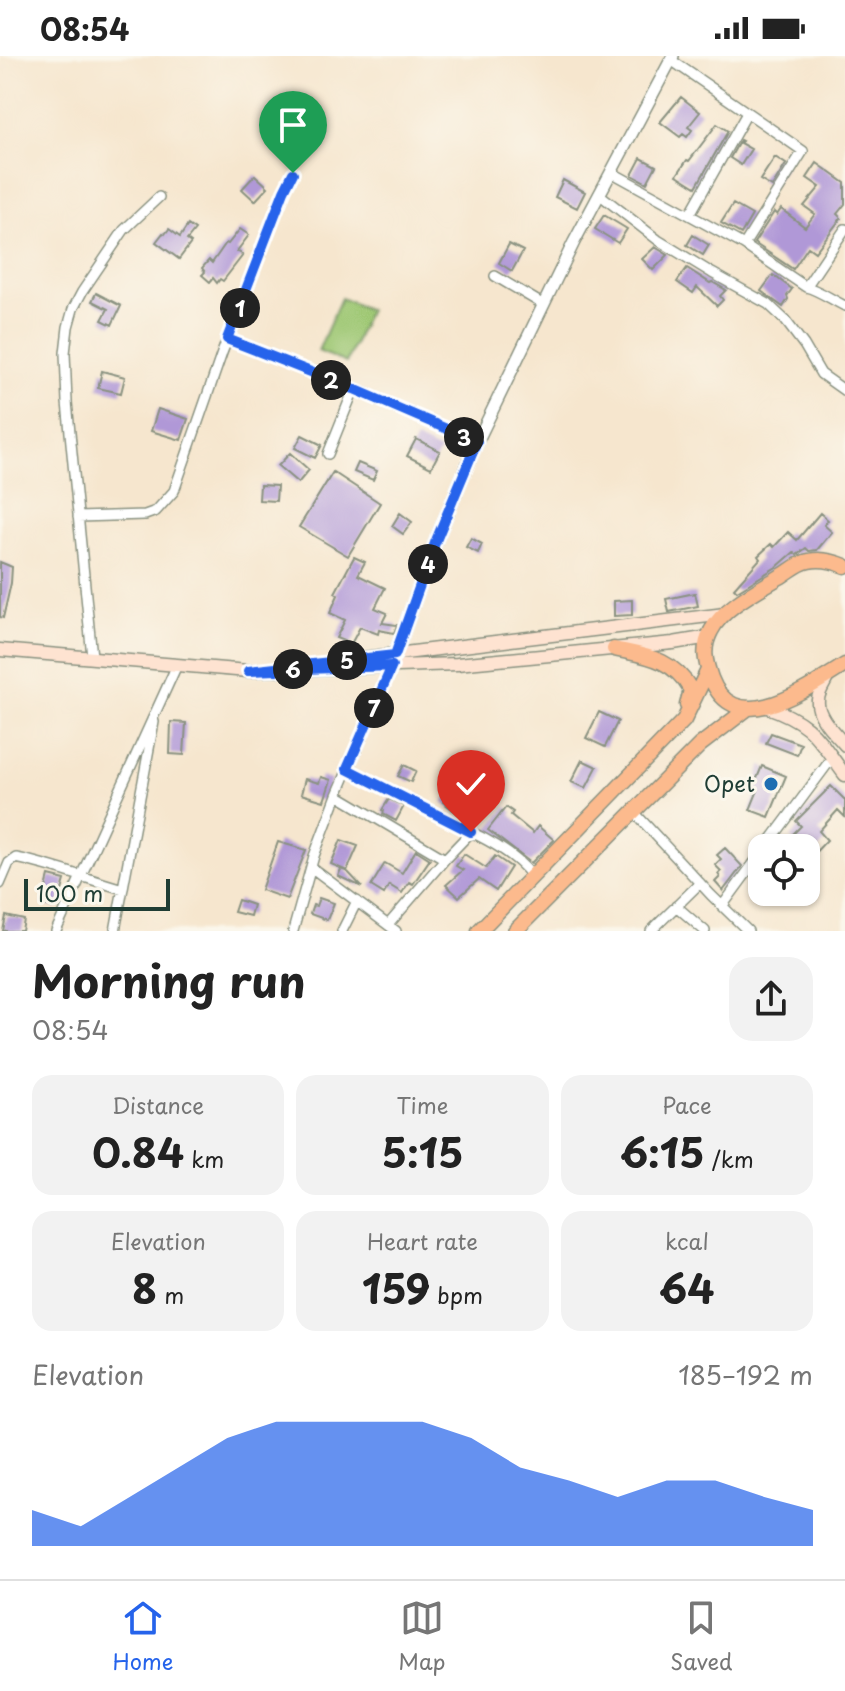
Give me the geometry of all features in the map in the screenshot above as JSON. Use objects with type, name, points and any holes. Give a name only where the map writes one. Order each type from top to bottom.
[{"type":"main road","points":[[845,550],[830,559],[807,561],[744,599],[712,629],[704,658],[713,684],[723,697],[734,707],[747,709],[800,693],[845,665]]},
{"type":"main road","points":[[830,559],[845,566]]},
{"type":"main road","points":[[0,650],[248,671],[394,661],[725,614]]},
{"type":"main road","points":[[394,661],[457,664],[709,637]]},
{"type":"main road","points":[[614,649],[661,660],[683,677],[691,690],[684,720]]},
{"type":"main road","points":[[479,931],[684,720],[708,670]]},
{"type":"main road","points":[[828,676],[817,701],[819,710],[845,745]]},
{"type":"main road","points":[[765,706],[799,720],[820,739],[845,775]]},
{"type":"main road","points":[[515,931],[700,745],[747,709]]},
{"type":"street","points":[[293,931],[314,856],[347,769],[394,661],[435,543],[477,442],[599,194],[672,58],[803,151],[744,245]]},
{"type":"street","points":[[690,214],[747,113]]},
{"type":"street","points":[[611,172],[744,245],[806,287],[845,306]]},
{"type":"street","points":[[78,517],[145,515],[156,511],[174,491],[227,339],[293,173]]},
{"type":"street","points":[[599,194],[658,240],[768,304],[804,345],[821,374],[845,391]]},
{"type":"street","points":[[92,657],[67,402],[65,353],[68,327],[82,292],[124,230],[159,197]]},
{"type":"street","points":[[806,287],[845,229]]},
{"type":"street","points":[[495,276],[544,305]]},
{"type":"street","points":[[227,339],[477,442]]},
{"type":"street","points":[[328,454],[354,389]]},
{"type":"street","points":[[56,931],[177,665]]},
{"type":"street","points":[[115,931],[157,708]]},
{"type":"street","points":[[776,834],[832,758]]},
{"type":"street","points":[[347,769],[508,853],[532,876]]},
{"type":"street","points":[[337,795],[445,859]]},
{"type":"street","points":[[634,812],[748,931]]},
{"type":"street","points":[[312,868],[392,928],[445,859],[471,832]]},
{"type":"street","points":[[0,884],[9,863],[16,858],[123,889]]},
{"type":"street","points":[[723,905],[748,871]]},
{"type":"street","points":[[651,931],[700,883]]},
{"type":"street","points":[[342,931],[357,901]]},
{"type":"street","points":[[676,906],[705,931]]},
{"type":"green space","points":[[341,298],[369,310],[346,363],[318,351]]},
{"type":"building","points":[[681,97],[700,112],[688,127],[692,130],[687,137],[683,134],[680,137],[660,122]]},
{"type":"building","points":[[717,124],[728,131],[696,187],[677,175]]},
{"type":"building","points":[[740,140],[751,149],[741,165],[730,158]]},
{"type":"building","points":[[775,157],[786,164],[772,187],[760,180]]},
{"type":"building","points":[[641,158],[656,166],[647,183],[632,175]]},
{"type":"building","points":[[817,163],[845,183],[845,204],[837,214],[841,218],[815,252],[808,247],[793,269],[754,243],[774,212],[777,215],[781,209],[805,227],[815,214],[804,206],[820,187],[807,178]]},
{"type":"building","points":[[255,175],[268,187],[255,201],[242,189]]},
{"type":"building","points":[[563,180],[585,192],[577,208],[555,197]]},
{"type":"building","points":[[733,204],[752,215],[741,234],[721,223]]},
{"type":"building","points":[[604,215],[627,229],[618,243],[595,229]]},
{"type":"building","points":[[188,225],[195,230],[187,240],[191,243],[179,259],[156,242],[169,229],[180,237]]},
{"type":"building","points":[[240,229],[249,235],[237,251],[243,255],[223,281],[220,279],[217,283],[213,278],[210,282],[202,275],[205,272],[202,268],[209,260],[212,263]]},
{"type":"building","points":[[693,235],[709,245],[703,255],[687,245]]},
{"type":"building","points":[[509,244],[523,251],[512,271],[499,263]]},
{"type":"building","points":[[655,247],[668,255],[653,270],[642,259]]},
{"type":"building","points":[[687,268],[726,290],[717,306],[697,287],[693,293],[677,282]]},
{"type":"building","points":[[773,275],[792,289],[783,307],[761,291]]},
{"type":"building","points":[[96,293],[121,306],[112,325],[102,320],[108,309],[92,301]]},
{"type":"building","points":[[102,371],[125,377],[121,393],[98,388]]},
{"type":"building","points":[[158,409],[188,419],[181,440],[151,431]]},
{"type":"building","points":[[302,435],[322,445],[315,458],[295,448]]},
{"type":"building","points":[[416,439],[440,451],[431,468],[407,456]]},
{"type":"building","points":[[290,453],[309,470],[298,483],[278,466]]},
{"type":"building","points":[[358,463],[377,471],[373,480],[354,472]]},
{"type":"building","points":[[333,472],[380,503],[348,556],[299,527]]},
{"type":"building","points":[[260,485],[277,486],[276,501],[259,500]]},
{"type":"building","points":[[400,513],[412,522],[403,534],[392,526]]},
{"type":"building","points":[[820,513],[828,520],[824,525],[832,532],[817,550],[809,551],[806,548],[797,555],[794,552],[778,566],[737,591],[734,588],[771,544],[774,547],[788,532],[797,540]]},
{"type":"building","points":[[471,538],[482,544],[478,553],[466,547]]},
{"type":"building","points":[[354,557],[365,562],[358,575],[385,588],[375,608],[387,613],[382,623],[397,625],[394,633],[379,630],[378,634],[360,627],[351,644],[336,638],[345,620],[330,613],[338,595],[335,593]]},
{"type":"building","points":[[0,562],[12,567],[3,618],[0,617]]},
{"type":"building","points":[[695,593],[698,606],[669,612],[666,599]]},
{"type":"building","points":[[632,600],[632,615],[614,616],[614,601]]},
{"type":"building","points":[[599,712],[618,721],[605,747],[586,738]]},
{"type":"building","points":[[171,722],[186,723],[184,755],[170,754]]},
{"type":"building","points":[[771,733],[801,744],[797,755],[766,743]]},
{"type":"building","points":[[582,760],[597,767],[586,788],[571,782]]},
{"type":"building","points":[[404,765],[416,771],[411,782],[398,776]]},
{"type":"building","points":[[762,766],[786,776],[769,817],[750,810],[758,790],[753,788]]},
{"type":"building","points":[[321,777],[331,780],[324,801],[301,794],[305,779],[319,783]]},
{"type":"building","points":[[457,784],[472,795],[458,814],[443,802]]},
{"type":"building","points":[[831,786],[845,800],[845,817],[838,810],[819,831],[827,840],[820,847],[820,834],[793,834],[801,826],[796,821]]},
{"type":"building","points":[[389,799],[404,806],[396,821],[383,814],[382,810]]},
{"type":"building","points":[[506,807],[533,833],[538,826],[554,840],[531,863],[488,830]]},
{"type":"building","points":[[341,840],[358,846],[347,871],[331,864]]},
{"type":"building","points":[[278,842],[306,850],[287,899],[261,890]]},
{"type":"building","points":[[725,848],[742,866],[723,891],[715,882],[721,871],[715,865],[721,859],[717,855]]},
{"type":"building","points":[[416,850],[430,859],[413,884],[409,882],[402,893],[389,885],[384,894],[371,886],[385,863],[402,873]]},
{"type":"building","points":[[464,854],[486,868],[495,856],[511,867],[496,891],[479,879],[459,897],[446,885],[463,870],[456,866]]},
{"type":"building","points":[[341,869],[348,872],[362,887],[338,876]]},
{"type":"building","points":[[49,876],[65,880],[57,908],[42,904]]},
{"type":"building","points":[[319,898],[334,903],[327,920],[310,914]]},
{"type":"building","points":[[238,900],[253,905],[250,916],[234,912]]},
{"type":"building","points":[[6,916],[24,920],[22,931],[3,931]]},
{"type":"place","name":"Opet","points":[[771,784]]},
{"type":"route","points":[[293,173],[227,339],[477,442],[435,543],[395,655],[248,671],[392,666],[347,769],[471,832]]}]
